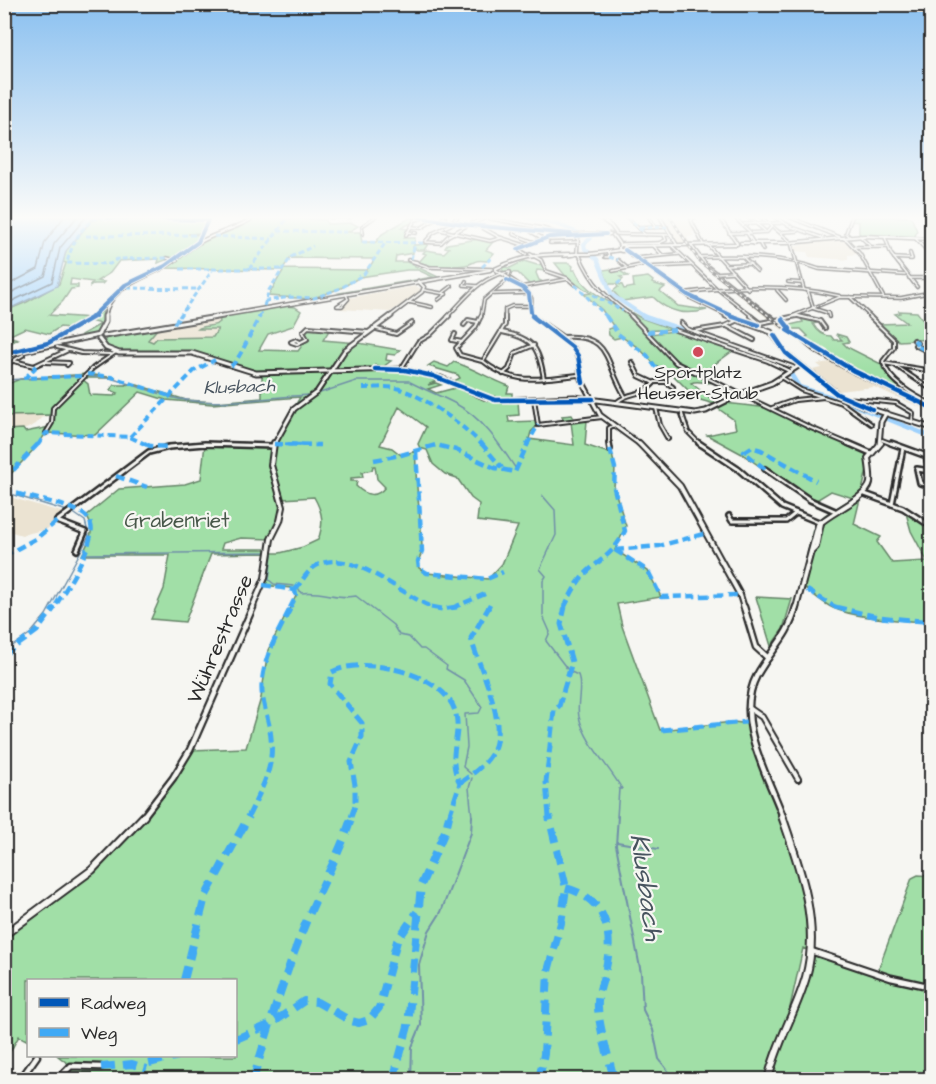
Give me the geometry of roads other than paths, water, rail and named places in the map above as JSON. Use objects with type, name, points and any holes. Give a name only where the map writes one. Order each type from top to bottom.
[{"type":"street","points":[[99,337],[105,322],[105,311],[121,290],[161,268]]},
{"type":"street","points":[[470,268],[510,272],[509,274]]},
{"type":"street","points":[[4,355],[48,345],[418,281],[484,272],[499,268]]},
{"type":"street","points":[[545,268],[575,285]]},
{"type":"street","points":[[585,268],[590,279],[615,304],[639,322],[665,354],[676,363],[871,453]]},
{"type":"street","points":[[616,270],[624,268]]},
{"type":"street","points":[[651,268],[683,293],[720,314],[759,324],[796,316],[840,297]]},
{"type":"street","points":[[694,268],[773,334],[783,350],[800,365],[844,398],[883,415],[932,428]]},
{"type":"street","points":[[709,268],[775,320]]},
{"type":"street","points":[[729,268],[749,290]]},
{"type":"street","points":[[754,268],[757,271]]},
{"type":"street","points":[[797,268],[804,291]]},
{"type":"street","points":[[813,268],[924,278]]},
{"type":"street","points":[[867,268],[884,298]]},
{"type":"street","points":[[900,268],[917,287]]},
{"type":"street","points":[[494,270],[528,293],[531,298],[530,313],[537,321],[562,337],[577,354],[579,375],[603,417],[649,452],[685,493],[740,595],[756,647],[768,658]]},
{"type":"street","points":[[401,369],[418,342],[430,335],[494,270]]},
{"type":"street","points":[[715,273],[733,272]]},
{"type":"street","points":[[521,287],[568,279]]},
{"type":"street","points":[[507,280],[484,300],[478,322],[456,348],[457,353],[483,361],[502,374],[521,381],[579,375]]},
{"type":"street","points":[[418,281],[424,290],[446,294],[438,300]]},
{"type":"street","points":[[466,281],[464,285],[477,286]]},
{"type":"street","points":[[795,290],[789,282],[802,283]]},
{"type":"street","points":[[442,293],[452,286]]},
{"type":"street","points":[[77,550],[85,532],[57,521],[143,455],[156,450],[216,444],[273,446],[291,413],[318,390],[345,350],[424,290]]},
{"type":"street","points":[[683,293],[719,290],[795,290],[840,297],[905,298],[932,292]]},
{"type":"street","points":[[777,290],[786,300]]},
{"type":"street","points":[[808,291],[813,308],[828,312],[830,317]]},
{"type":"street","points":[[491,294],[528,293]]},
{"type":"street","points":[[926,293],[932,296]]},
{"type":"street","points":[[342,306],[337,306],[348,299],[346,294]]},
{"type":"street","points":[[850,297],[894,340],[894,346],[883,363]]},
{"type":"street","points":[[410,302],[432,307]]},
{"type":"street","points":[[483,361],[502,332],[505,325],[506,308],[529,306]]},
{"type":"street","points":[[796,316],[820,321],[825,328]]},
{"type":"street","points":[[464,325],[468,320],[478,322]]},
{"type":"street","points":[[692,331],[727,326],[738,320]]},
{"type":"street","points":[[48,345],[48,342],[83,322]]},
{"type":"street","points":[[374,328],[396,334],[412,323]]},
{"type":"street","points":[[681,323],[684,328],[789,370]]},
{"type":"street","points":[[727,326],[754,340]]},
{"type":"street","points":[[300,342],[307,339],[303,332],[308,327],[368,332]]},
{"type":"street","points":[[675,330],[789,370]]},
{"type":"street","points":[[502,332],[522,337],[534,345],[540,352],[544,379]]},
{"type":"street","points":[[455,334],[452,340],[462,342]]},
{"type":"street","points":[[99,337],[106,348],[114,353]]},
{"type":"street","points":[[562,337],[586,337],[601,346],[608,355],[618,388],[626,396]]},
{"type":"street","points":[[914,340],[917,343],[916,347],[925,350],[932,348]]},
{"type":"street","points":[[502,374],[508,369],[515,353],[534,345]]},
{"type":"street","points":[[57,347],[87,354],[192,353],[245,371],[262,374],[401,369],[438,378],[493,399],[574,397],[704,412],[741,394],[766,386],[800,365]]},
{"type":"street","points":[[24,356],[13,361],[31,366],[68,350]]},
{"type":"street","points":[[46,432],[52,423],[52,408],[70,389],[114,353]]},
{"type":"street","points":[[43,362],[69,363],[67,365]]},
{"type":"street","points":[[632,362],[639,376],[654,383],[663,381],[673,387]]},
{"type":"street","points":[[883,363],[932,371]]},
{"type":"street","points":[[883,363],[887,372],[932,404]]},
{"type":"street","points":[[895,365],[932,390]]},
{"type":"street","points":[[782,378],[801,390],[842,403],[871,424]]},
{"type":"street","points":[[617,402],[626,396],[648,391],[654,383]]},
{"type":"street","points":[[770,408],[795,400],[824,397]]},
{"type":"street","points":[[844,398],[863,398],[898,404],[913,413],[912,422]]},
{"type":"street","points":[[534,399],[538,425],[603,417]]},
{"type":"street","points":[[768,1080],[774,1052],[804,986],[811,951],[808,913],[800,879],[782,816],[754,739],[750,708],[753,683],[791,626],[818,525],[835,511],[865,494],[870,482],[868,461],[871,453],[882,440],[884,401]]},
{"type":"street","points":[[656,408],[660,425],[668,439]]},
{"type":"street","points":[[681,411],[693,438],[738,469],[772,500],[821,523]]},
{"type":"street","points":[[610,449],[608,432],[614,425]]},
{"type":"street","points":[[882,440],[932,458]]},
{"type":"street","name":"Wührestrasse","points":[[4,935],[72,886],[113,850],[159,799],[190,750],[265,578],[271,539],[280,521],[283,507],[282,495],[271,465],[273,446]]},
{"type":"street","points":[[892,504],[903,448]]},
{"type":"street","points":[[932,458],[927,460],[932,477]]},
{"type":"street","points":[[765,469],[810,500],[835,511]]},
{"type":"street","points":[[930,471],[917,469],[920,483],[932,486]]},
{"type":"street","points":[[865,494],[914,514],[932,527]]},
{"type":"street","points":[[729,516],[732,521],[780,521],[796,513]]},
{"type":"street","points":[[750,708],[762,717],[798,779]]},
{"type":"street","points":[[811,951],[891,978],[932,987]]},
{"type":"street","points":[[20,1080],[36,1057]]},
{"type":"street","points":[[57,1080],[71,1066],[101,1067]]},
{"type":"water","points":[[5,268],[62,268],[57,286],[5,311]]},
{"type":"waterway","points":[[601,268],[612,295],[645,317]]},
{"type":"waterway","points":[[642,316],[763,357]]},
{"type":"waterway","points":[[776,361],[787,368],[799,387],[841,400],[932,437]]},
{"type":"waterway","name":"Klusbach","points":[[4,380],[83,376]]},
{"type":"waterway","name":"Klusbach","points":[[86,376],[110,378],[168,396]]},
{"type":"waterway","name":"Klusbach","points":[[317,394],[356,381],[409,381]]},
{"type":"waterway","name":"Klusbach","points":[[410,382],[456,404],[475,417],[483,424],[516,469]]},
{"type":"waterway","name":"Klusbach","points":[[169,397],[222,402],[310,395]]},
{"type":"waterway","points":[[4,492],[67,511]]},
{"type":"waterway","name":"Klusbach","points":[[542,495],[555,510],[556,535],[540,569],[546,576],[543,581],[543,616],[550,632],[546,641],[568,670]]},
{"type":"waterway","points":[[4,652],[31,633],[46,615],[89,536],[85,521],[72,512]]},
{"type":"waterway","points":[[85,554],[265,552]]},
{"type":"waterway","points":[[272,554],[269,580],[274,584],[294,586]]},
{"type":"waterway","points":[[299,589],[301,593],[356,596],[393,625],[399,635],[409,637],[420,649],[424,649],[447,666],[446,669],[464,680],[482,707],[479,713],[465,714],[467,747],[463,767],[471,774]]},
{"type":"waterway","name":"Klusbach","points":[[571,672],[578,675],[580,690],[578,712],[582,727],[622,789],[619,789],[617,817]]},
{"type":"waterway","points":[[472,778],[469,788],[472,817]]},
{"type":"waterway","name":"Klusbach","points":[[618,816],[616,845],[641,973],[643,1010],[653,1030],[659,1059],[675,1080]]},
{"type":"waterway","points":[[411,1080],[412,1047],[421,1025],[419,965],[429,931],[441,912],[471,833],[472,817]]},
{"type":"waterway","points":[[617,842],[658,849]]},
{"type":"railway","points":[[707,268],[815,352],[854,374],[932,410]]},
{"type":"place","name":"Sportplatz Heusser-Staub","points":[[698,352]]},
{"type":"park label","name":"Grabenriet","points":[[177,520]]}]
